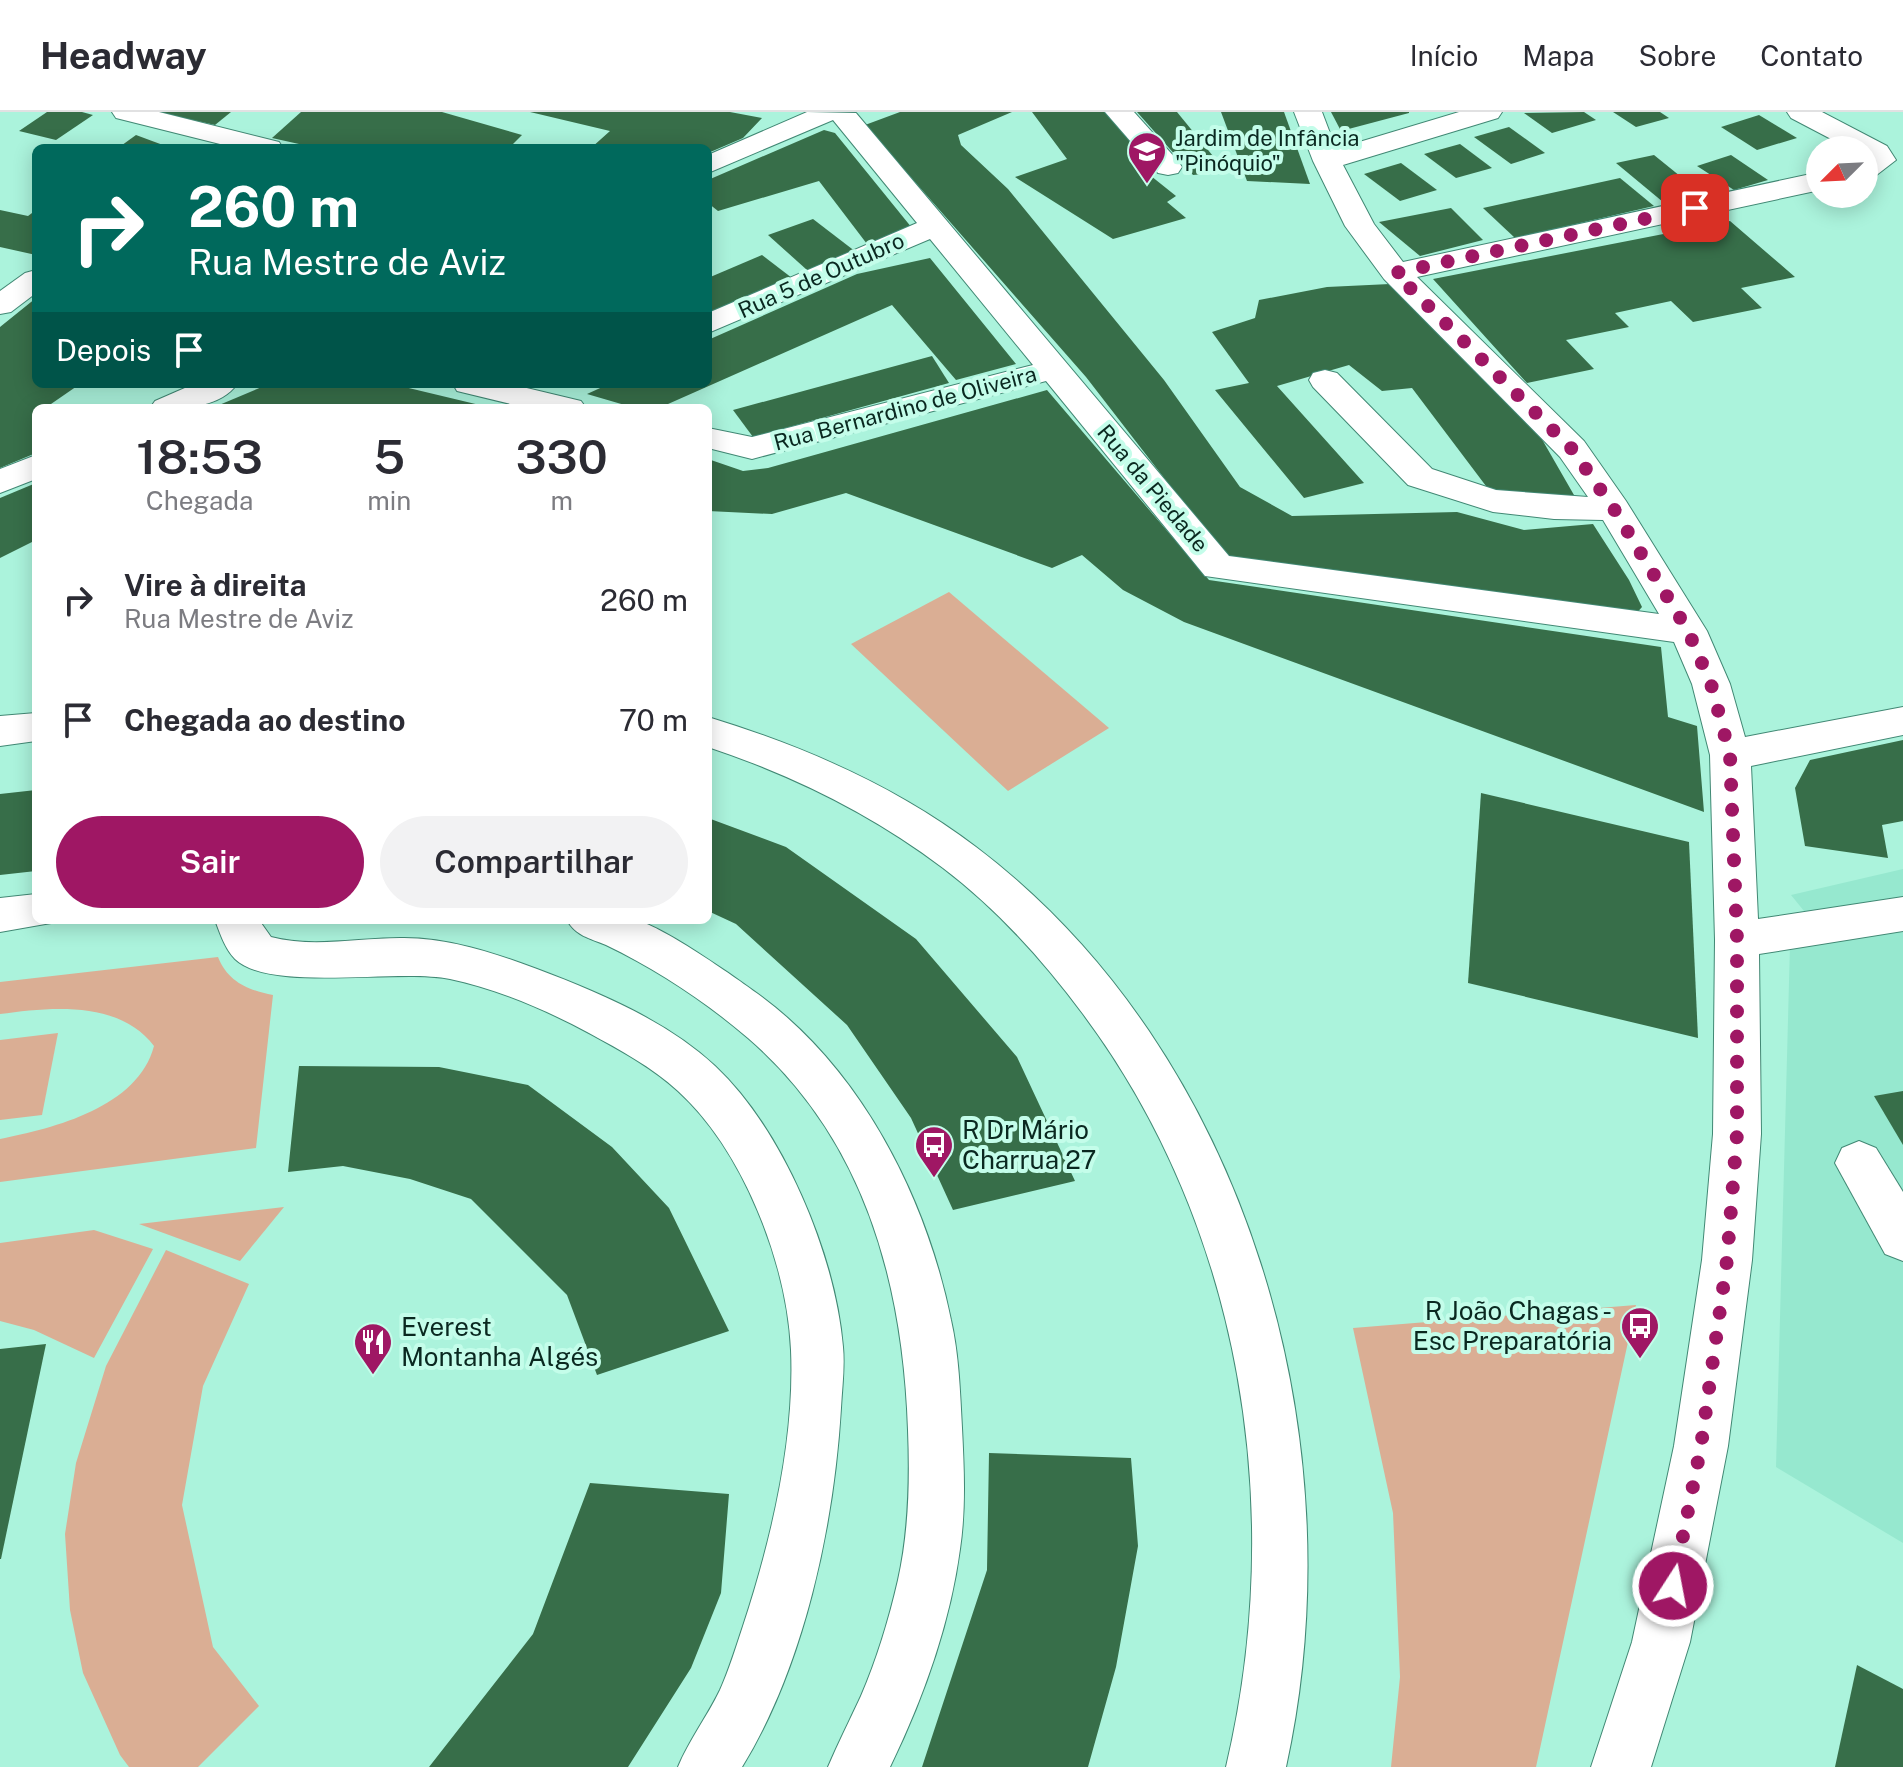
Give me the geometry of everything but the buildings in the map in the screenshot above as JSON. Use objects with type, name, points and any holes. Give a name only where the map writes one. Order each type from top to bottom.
[{"type":"street","points":[[126,112],[221,143],[251,120]]},
{"type":"street","points":[[1119,112],[1168,167]]},
{"type":"street","points":[[1308,112],[1327,161],[1360,226],[1395,273],[1572,449],[1614,509],[1688,631],[1711,684],[1730,755],[1737,940],[1737,1134],[1727,1260],[1708,1400],[1661,1642],[1621,1767]]},
{"type":"street","points":[[1327,161],[1488,112]]},
{"type":"street","points":[[1801,112],[1847,136]]},
{"type":"street","points":[[712,163],[838,114]]},
{"type":"street","name":"Rua da Piedade","points":[[838,114],[1056,369],[1218,567],[1688,631]]},
{"type":"street","points":[[1395,273],[1806,184]]},
{"type":"street","name":"Rua 5 de Outubro","points":[[712,322],[934,226]]},
{"type":"street","points":[[0,265],[32,275]]},
{"type":"street","points":[[0,305],[32,279]]},
{"type":"street","name":"Rua Bernardino de Oliveira","points":[[712,439],[752,448],[1056,369]]},
{"type":"street","points":[[1325,380],[1420,477],[1493,501],[1554,508],[1614,509]]},
{"type":"street","points":[[176,404],[212,388]]},
{"type":"street","points":[[485,388],[551,404]]},
{"type":"street","points":[[533,400],[561,388]]},
{"type":"street","points":[[0,482],[32,468]]},
{"type":"street","points":[[1730,755],[1903,721]]},
{"type":"street","points":[[0,731],[32,727]]},
{"type":"street","points":[[712,733],[800,765],[879,803],[991,883],[1035,925],[1072,968],[1158,1085],[1186,1140],[1228,1242],[1249,1304],[1267,1386],[1277,1498],[1279,1607],[1256,1767]]},
{"type":"street","points":[[0,915],[32,911]]},
{"type":"street","points":[[1737,940],[1903,914]]},
{"type":"street","points":[[598,924],[663,954],[733,999],[793,1052],[838,1108],[882,1186],[911,1256],[927,1323],[933,1393],[936,1460],[932,1550],[904,1660],[858,1767]]},
{"type":"street","points":[[256,931],[292,958],[370,954],[421,956],[465,965],[593,1012],[689,1072],[742,1132],[776,1195],[802,1270],[817,1347],[813,1433],[804,1507],[784,1587],[744,1704],[708,1767]]},
{"type":"street","points":[[1859,1163],[1903,1238]]},
{"type":"shaded area","points":[[949,592],[1109,728],[1008,791],[851,644]]},
{"type":"shaded area","points":[[1903,869],[1903,1543],[1776,1467],[1790,945],[1826,938],[1791,895]]},
{"type":"shaded area","points":[[218,957],[227,973],[240,984],[273,995],[256,1148],[0,1182],[0,1139],[69,1121],[113,1099],[131,1085],[145,1067],[154,1046],[139,1031],[103,1014],[62,1009],[0,1014],[0,982]]},
{"type":"shaded area","points":[[58,1033],[42,1115],[0,1120],[0,1040]]},
{"type":"shaded area","points":[[284,1207],[240,1261],[139,1224]]},
{"type":"shaded area","points":[[94,1230],[153,1249],[94,1358],[34,1330],[0,1321],[0,1243]]},
{"type":"shaded area","points":[[166,1250],[249,1284],[203,1386],[182,1505],[213,1647],[259,1706],[198,1767],[129,1767],[120,1755],[83,1673],[70,1610],[65,1534],[76,1463],[106,1366]]},
{"type":"shaded area","points":[[1636,1305],[1536,1767],[1391,1767],[1400,1677],[1393,1513],[1353,1328]]},
{"type":"place","name":"Jardim de Infância \"Pinóquio\"","points":[[1147,185]]},
{"type":"place","name":"R Dr Mário Charrua 27","points":[[934,1179]]},
{"type":"place","name":"R João Chagas - Esc Preparatória","points":[[1640,1360]]},
{"type":"place","name":"Everest Montanha Algés","points":[[373,1376]]},
{"type":"route","points":[[1673,1586],[1701,1446],[1727,1260],[1737,1134],[1737,940],[1730,755],[1711,684],[1688,631],[1614,509],[1572,449],[1395,273],[1695,208]]}]
